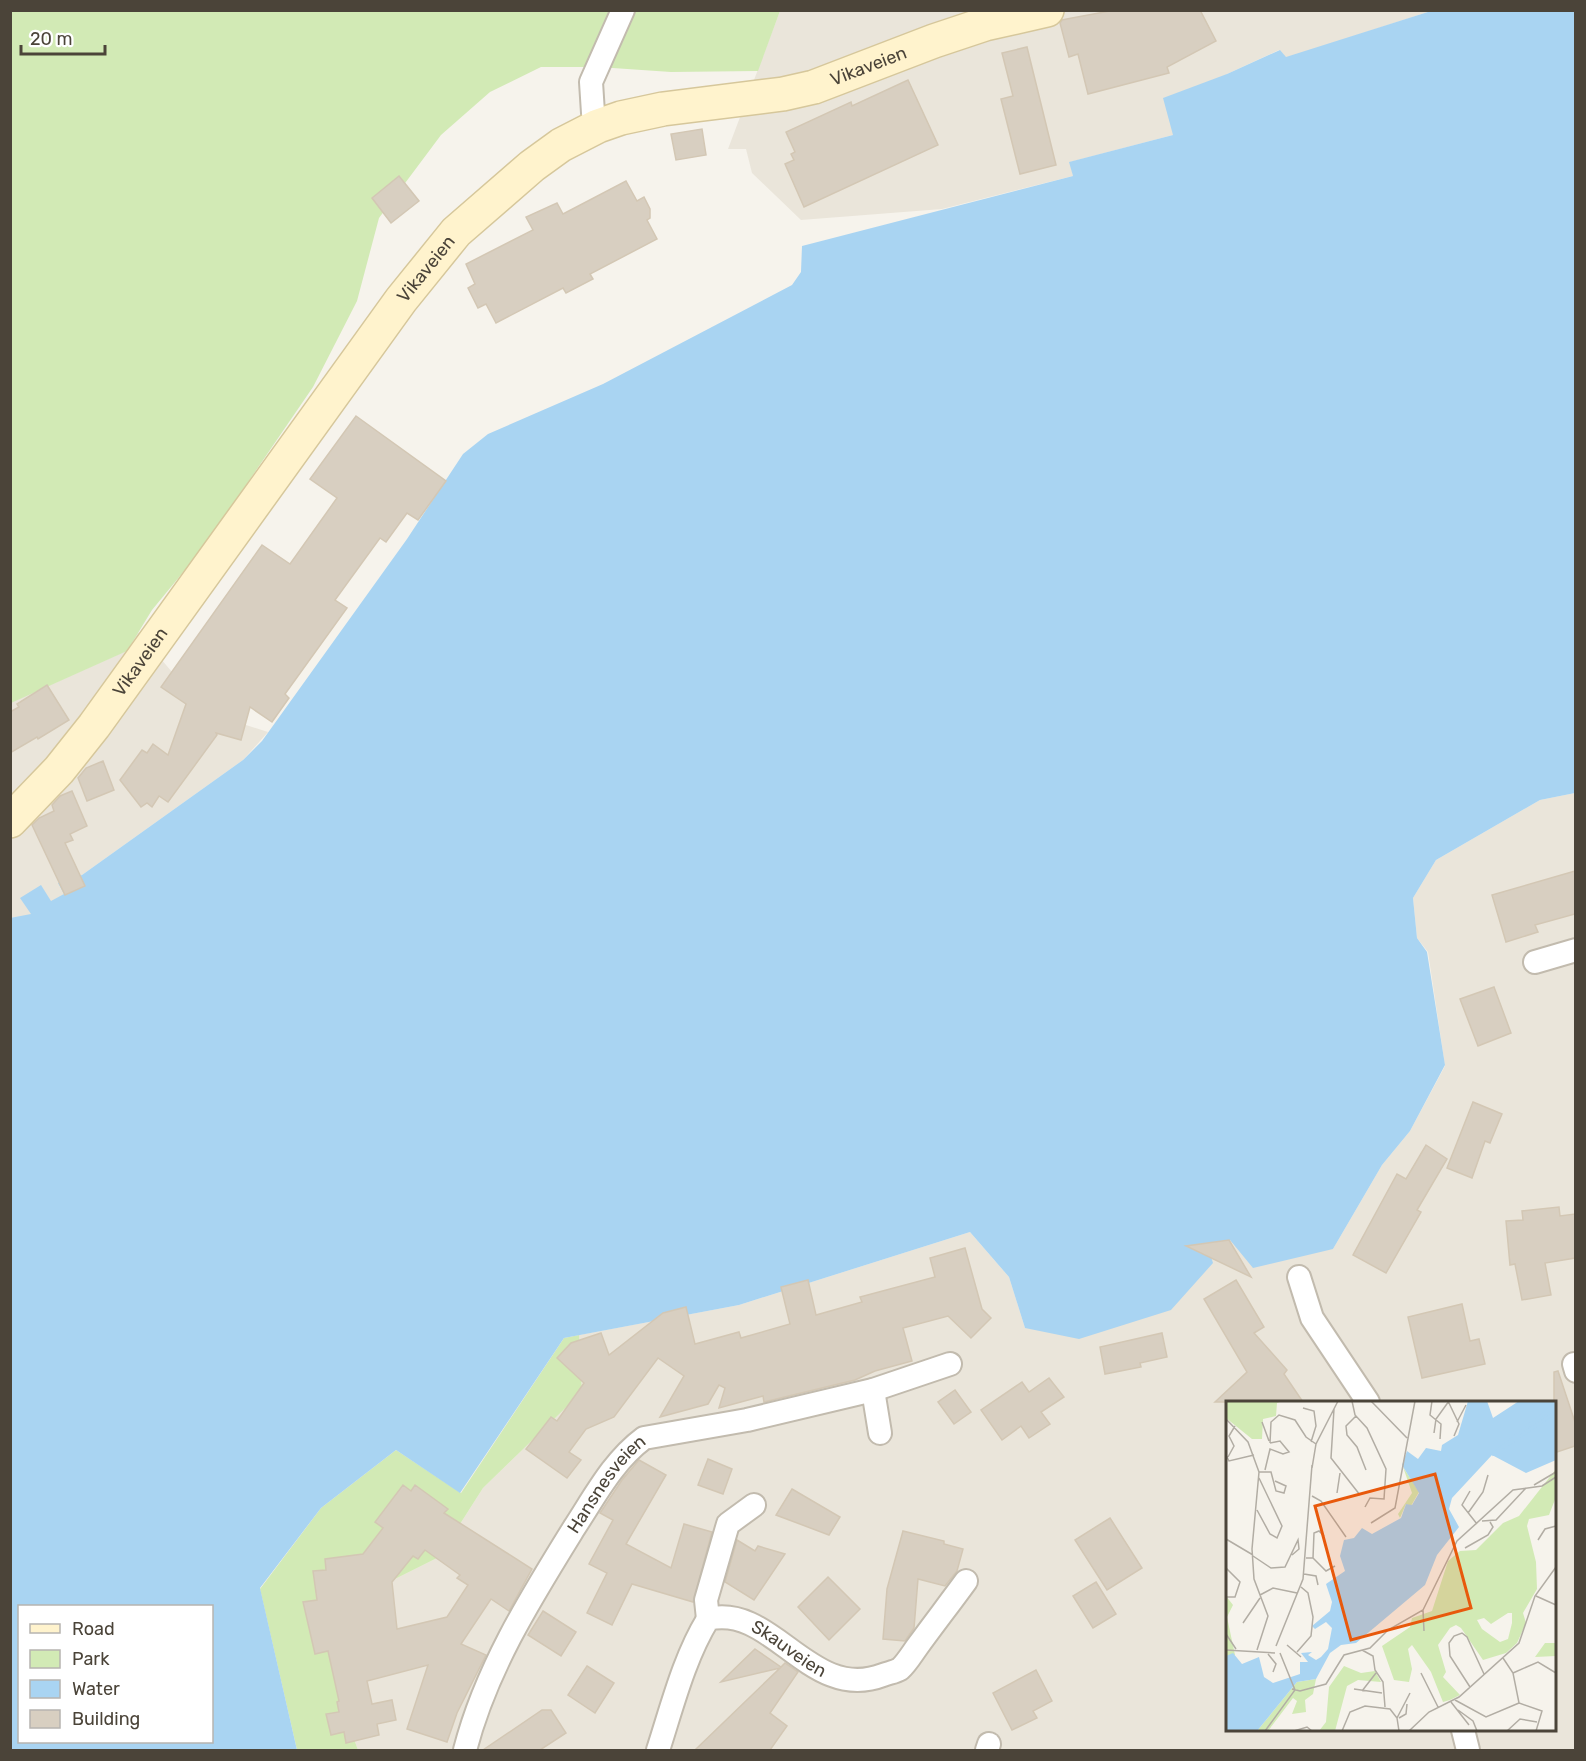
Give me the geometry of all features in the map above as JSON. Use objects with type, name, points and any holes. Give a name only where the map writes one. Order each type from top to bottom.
[{"type":"main road","name":"Vikaveien","points":[[10,821],[59,770],[94,726],[400,300],[456,232],[539,161],[561,145],[598,126],[621,118],[663,109],[783,94],[814,87],[944,37],[985,24],[1047,10]]},
{"type":"street","points":[[598,126],[593,113],[591,81],[623,10]]},
{"type":"street","points":[[1535,962],[1575,950]]},
{"type":"street","points":[[1299,1277],[1312,1318],[1367,1401]]},
{"type":"street","name":"Hansnesveien","points":[[465,1750],[472,1723],[490,1676],[519,1619],[611,1470],[631,1448],[644,1438],[747,1420],[873,1390],[950,1364]]},
{"type":"street","points":[[873,1390],[880,1433]]},
{"type":"street","points":[[658,1750],[682,1678],[708,1619],[706,1600],[728,1524],[754,1505]]},
{"type":"street","name":"Skauveien","points":[[708,1619],[720,1616],[753,1624],[800,1658],[831,1676],[854,1681],[874,1679],[901,1668],[966,1581]]},
{"type":"street","points":[[1462,1731],[1468,1750]]},
{"type":"shaded area","points":[[780,11],[1431,11],[1286,58],[1279,50],[1227,74],[1173,135],[1070,162],[1073,176],[942,209],[801,220],[752,173],[746,149],[728,149]]},
{"type":"shaded area","points":[[138,632],[206,712],[268,732],[243,760],[82,875],[59,883],[65,894],[51,902],[41,886],[31,915],[11,918],[10,703],[126,651]]},
{"type":"shaded area","points":[[1575,793],[1575,1750],[358,1750],[350,1728],[345,1604],[439,1557],[483,1488],[582,1392],[579,1335],[739,1305],[970,1232],[1009,1277],[1025,1328],[1207,1244],[1230,1240],[1333,1249],[1382,1165],[1410,1131],[1445,1066],[1428,952],[1417,938],[1413,898],[1436,860],[1540,800]]},
{"type":"green space","points":[[10,11],[780,11],[758,71],[671,72],[598,67],[541,67],[490,92],[441,135],[379,218],[357,301],[313,387],[203,548],[152,610],[127,651],[11,703]]},
{"type":"green space","points":[[579,1335],[582,1392],[483,1488],[439,1557],[345,1604],[350,1728],[358,1750],[297,1750],[260,1589],[321,1508],[396,1450],[461,1493],[564,1338]]},
{"type":"water","points":[[1431,11],[1575,11],[1575,793],[1540,800],[1436,860],[1413,898],[1417,938],[1427,952],[1445,1065],[1410,1131],[1382,1165],[1333,1249],[1253,1268],[1230,1240],[1207,1244],[1213,1263],[1171,1310],[1079,1339],[1025,1328],[1009,1277],[970,1232],[739,1305],[564,1338],[460,1493],[396,1450],[321,1508],[260,1588],[297,1750],[11,1750],[10,918],[31,914],[20,898],[41,885],[51,901],[64,894],[58,883],[82,875],[243,760],[262,741],[407,539],[463,454],[488,434],[603,384],[792,285],[801,272],[802,246],[1073,176],[1069,162],[1173,135],[1163,98],[1227,74],[1280,50],[1286,57]]},
{"type":"building","points":[[1115,10],[1200,10],[1216,41],[1167,67],[1169,73],[1088,94],[1078,54],[1069,57],[1060,23],[1062,20]]},
{"type":"building","points":[[1027,47],[1056,165],[1020,174],[1001,99],[1013,96],[1002,53]]},
{"type":"building","points":[[908,80],[938,145],[804,207],[785,164],[794,160],[791,154],[795,152],[786,132],[851,102],[852,106]]},
{"type":"building","points":[[702,129],[706,155],[676,160],[671,134]]},
{"type":"building","points":[[399,176],[419,201],[391,223],[372,198]]},
{"type":"building","points":[[626,181],[637,201],[644,197],[650,209],[650,218],[647,220],[657,239],[590,274],[593,279],[566,293],[563,288],[496,323],[486,304],[478,308],[468,288],[475,284],[466,264],[533,230],[526,217],[557,203],[563,214]]},
{"type":"building","points":[[356,416],[446,481],[418,520],[407,513],[386,542],[380,538],[335,600],[347,608],[285,694],[289,698],[272,722],[250,707],[241,740],[216,733],[217,735],[168,802],[159,796],[152,807],[147,803],[141,807],[120,780],[142,750],[147,753],[153,744],[168,755],[186,704],[161,687],[262,545],[290,564],[337,498],[310,479]]},
{"type":"building","points":[[47,685],[69,720],[10,753],[10,712],[19,707],[17,704]]},
{"type":"building","points":[[103,761],[114,790],[87,801],[78,778],[86,768]]},
{"type":"building","points":[[72,791],[87,826],[70,834],[73,840],[65,843],[85,886],[65,895],[32,825],[39,818],[54,811],[52,805],[60,796]]},
{"type":"building","points":[[1575,871],[1575,914],[1535,925],[1538,932],[1506,942],[1492,895]]},
{"type":"building","points":[[1494,987],[1511,1033],[1478,1046],[1460,999]]},
{"type":"building","points":[[1473,1102],[1502,1114],[1490,1143],[1485,1141],[1472,1178],[1447,1168]]},
{"type":"building","points":[[1426,1145],[1447,1159],[1417,1210],[1421,1212],[1386,1273],[1353,1255],[1397,1174],[1406,1179]]},
{"type":"building","points":[[1559,1207],[1560,1216],[1575,1214],[1575,1258],[1545,1263],[1551,1295],[1522,1300],[1515,1264],[1510,1265],[1506,1221],[1523,1220],[1522,1211]]},
{"type":"building","points":[[1229,1240],[1251,1277],[1186,1246]]},
{"type":"building","points":[[965,1248],[982,1309],[991,1318],[971,1338],[948,1316],[903,1328],[912,1361],[875,1371],[855,1380],[764,1402],[763,1396],[719,1408],[725,1388],[719,1385],[708,1404],[660,1417],[684,1376],[658,1358],[614,1417],[586,1429],[569,1452],[581,1460],[567,1478],[526,1449],[551,1417],[557,1421],[584,1383],[557,1358],[571,1343],[601,1333],[609,1355],[663,1313],[686,1307],[695,1344],[739,1332],[741,1338],[790,1324],[781,1287],[808,1280],[816,1315],[862,1302],[860,1297],[935,1277],[930,1258]]},
{"type":"building","points":[[1236,1280],[1264,1327],[1254,1333],[1287,1370],[1284,1374],[1302,1401],[1215,1402],[1247,1372],[1204,1299]]},
{"type":"building","points":[[1462,1304],[1470,1341],[1479,1339],[1485,1364],[1422,1378],[1408,1317]]},
{"type":"building","points":[[1162,1333],[1167,1357],[1140,1363],[1141,1367],[1105,1374],[1100,1347]]},
{"type":"building","points":[[1558,1371],[1575,1422],[1575,1446],[1556,1452],[1556,1401],[1554,1401],[1554,1372]]},
{"type":"building","points":[[1049,1378],[1064,1397],[1041,1412],[1050,1424],[1029,1438],[1021,1426],[1002,1440],[981,1410],[1022,1382],[1029,1392]]},
{"type":"building","points":[[955,1390],[971,1412],[954,1424],[938,1402]]},
{"type":"building","points":[[708,1459],[732,1469],[723,1494],[698,1485]]},
{"type":"building","points":[[639,1460],[666,1475],[626,1544],[671,1568],[684,1524],[712,1532],[693,1602],[632,1584],[612,1625],[587,1613],[607,1573],[589,1564],[613,1520],[600,1513],[622,1480]]},
{"type":"building","points":[[403,1485],[411,1491],[415,1485],[448,1509],[444,1513],[532,1569],[509,1611],[491,1599],[461,1644],[486,1655],[457,1713],[447,1742],[407,1729],[428,1665],[367,1681],[372,1704],[392,1700],[396,1720],[377,1724],[379,1735],[346,1743],[344,1732],[331,1735],[326,1714],[339,1712],[337,1702],[339,1701],[328,1651],[315,1654],[303,1602],[317,1600],[313,1571],[326,1570],[325,1559],[363,1554],[383,1528],[375,1522]],"holes":[[[425,1550],[460,1575],[457,1578],[468,1585],[447,1617],[397,1629],[392,1582],[413,1556],[418,1559]]]},
{"type":"building","points":[[792,1489],[840,1517],[829,1535],[776,1515]]},
{"type":"building","points":[[1110,1518],[1142,1568],[1107,1590],[1075,1540]]},
{"type":"building","points":[[903,1531],[944,1541],[944,1544],[963,1549],[957,1571],[945,1586],[918,1579],[914,1628],[905,1641],[883,1639],[887,1589]]},
{"type":"building","points":[[737,1540],[755,1551],[758,1546],[785,1554],[754,1600],[725,1582]]},
{"type":"building","points":[[828,1577],[860,1609],[829,1640],[798,1607]]},
{"type":"building","points":[[1096,1582],[1116,1614],[1093,1628],[1073,1596]]},
{"type":"building","points":[[543,1611],[576,1632],[561,1656],[528,1635]]},
{"type":"building","points":[[755,1649],[781,1667],[785,1663],[798,1672],[770,1713],[787,1726],[770,1750],[695,1750],[780,1668],[721,1682]]},
{"type":"building","points":[[587,1666],[614,1683],[595,1713],[568,1695]]},
{"type":"building","points":[[1036,1670],[1052,1701],[1033,1711],[1037,1718],[1012,1730],[993,1693]]},
{"type":"building","points":[[542,1710],[551,1710],[566,1733],[540,1750],[483,1750]]}]
